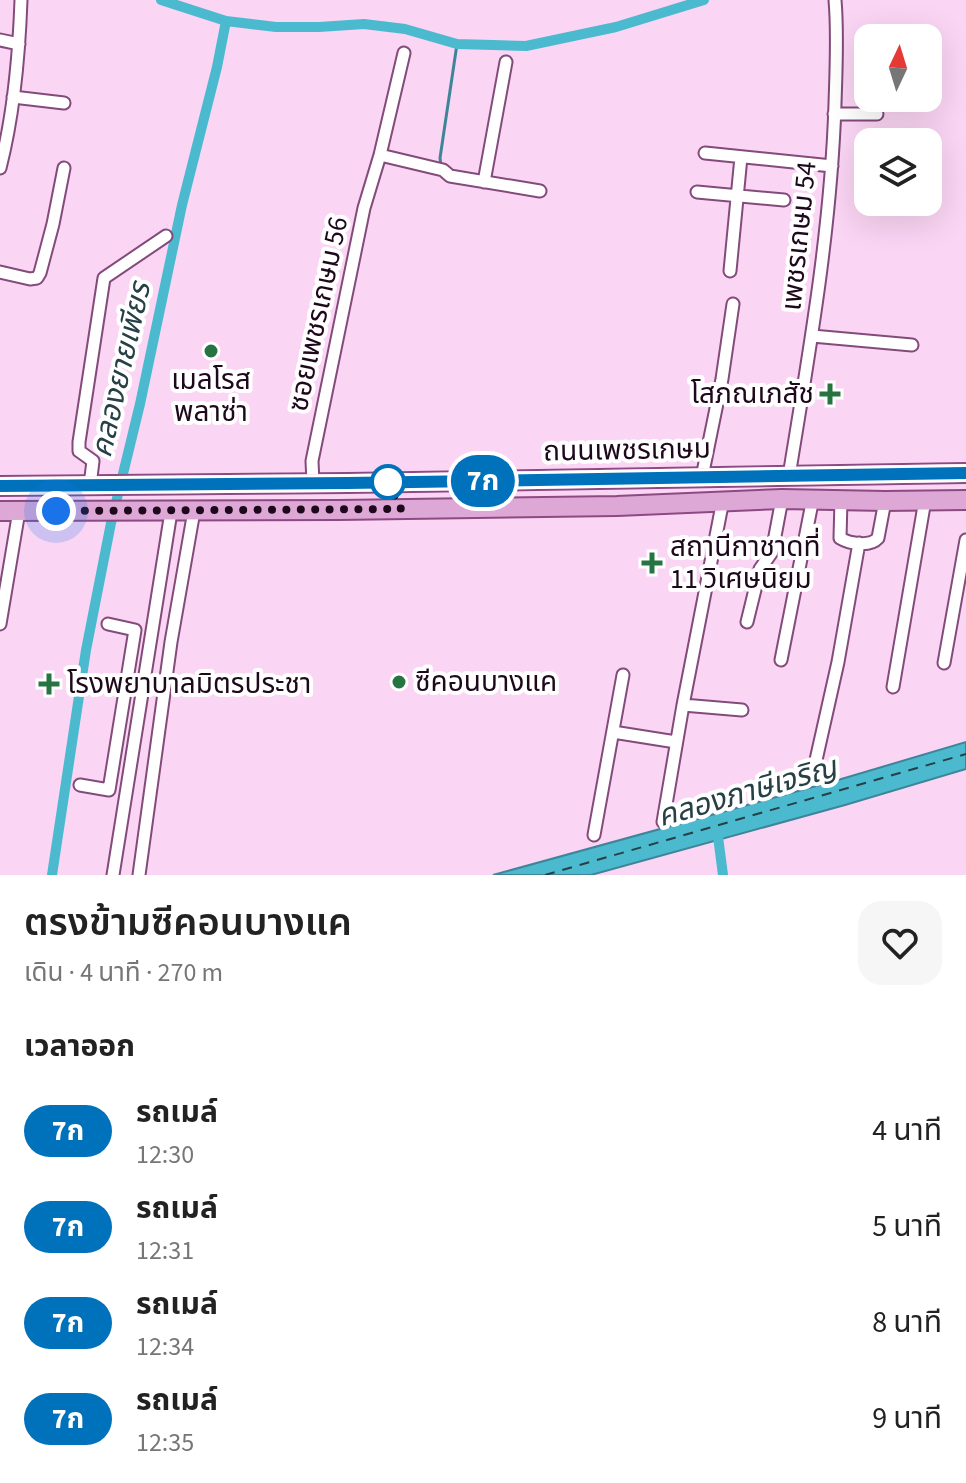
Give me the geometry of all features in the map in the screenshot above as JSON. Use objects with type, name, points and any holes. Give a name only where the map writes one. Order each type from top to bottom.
[{"type":"main road","name":"ถนนเพชรเกษม","points":[[0,486],[966,473]]},
{"type":"main road","name":"ถนนเพชรเกษม","points":[[0,511],[617,506],[813,498],[966,500]]},
{"type":"street","points":[[0,168],[13,97],[21,0]]},
{"type":"street","name":"เพชรเกษม 54","points":[[789,476],[820,281],[832,166],[835,0]]},
{"type":"street","points":[[0,40],[19,44]]},
{"type":"street","name":"ซอยเพชรเกษม 56","points":[[313,483],[312,461],[364,208],[404,53]]},
{"type":"street","points":[[484,182],[506,62]]},
{"type":"street","points":[[13,97],[64,103]]},
{"type":"street","points":[[834,114],[877,114]]},
{"type":"street","points":[[705,153],[832,166]]},
{"type":"street","points":[[380,155],[441,169],[450,176],[540,191]]},
{"type":"street","points":[[730,271],[741,157]]},
{"type":"street","points":[[0,272],[37,278],[53,224],[64,168]]},
{"type":"street","points":[[697,192],[784,200]]},
{"type":"street","points":[[90,485],[93,461],[79,451],[79,442],[104,278],[166,236]]},
{"type":"street","points":[[702,477],[722,379],[733,304]]},
{"type":"street","points":[[812,336],[912,345]]},
{"type":"street","points":[[781,660],[813,498]]},
{"type":"street","points":[[747,622],[760,569],[772,552],[782,499]]},
{"type":"street","points":[[663,822],[723,500]]},
{"type":"street","points":[[841,500],[840,538],[859,543],[872,543],[878,538],[885,501]]},
{"type":"street","points":[[893,687],[925,500]]},
{"type":"street","points":[[0,624],[19,511]]},
{"type":"street","points":[[139,875],[171,642],[194,511]]},
{"type":"street","points":[[113,875],[171,512]]},
{"type":"street","points":[[944,663],[966,540]]},
{"type":"street","points":[[816,760],[838,662],[859,543]]},
{"type":"street","points":[[80,785],[109,790],[135,630],[108,624]]},
{"type":"street","points":[[133,639],[150,641]]},
{"type":"street","points":[[594,835],[623,675]]},
{"type":"street","points":[[683,705],[742,710]]},
{"type":"street","points":[[613,732],[676,742]]},
{"type":"water","points":[[966,742],[966,769],[845,805],[591,875],[493,875],[838,780]]},
{"type":"waterway","points":[[161,0],[226,21],[276,27],[364,24],[405,29],[457,44],[526,46],[616,27],[704,0]]},
{"type":"waterway","name":"คลองยายเพียร","points":[[52,875],[86,650],[111,523],[226,21]]},
{"type":"waterway","points":[[441,166],[457,44]]},
{"type":"waterway","name":"คลองภาษีเจริญ","points":[[717,829],[723,875]]},
{"type":"ferry route","points":[[545,875],[966,754]]},
{"type":"railway","points":[[0,489],[966,476]]},
{"type":"bus line","name":"7ก","points":[[0,486],[966,473]]},
{"type":"place","name":"เมลโรส พลาซ่า","points":[[211,351]]},
{"type":"place","name":"โสภณเภสัช","points":[[830,394]]},
{"type":"place","name":"สถานีกาชาดที่ 11 วิเศษนิยม","points":[[652,563]]},
{"type":"place","name":"ซีคอนบางแค","points":[[399,682]]},
{"type":"place","name":"โรงพยาบาลมิตรประชา","points":[[49,684]]},
{"type":"route","points":[[56,511],[401,509],[388,482]]}]
